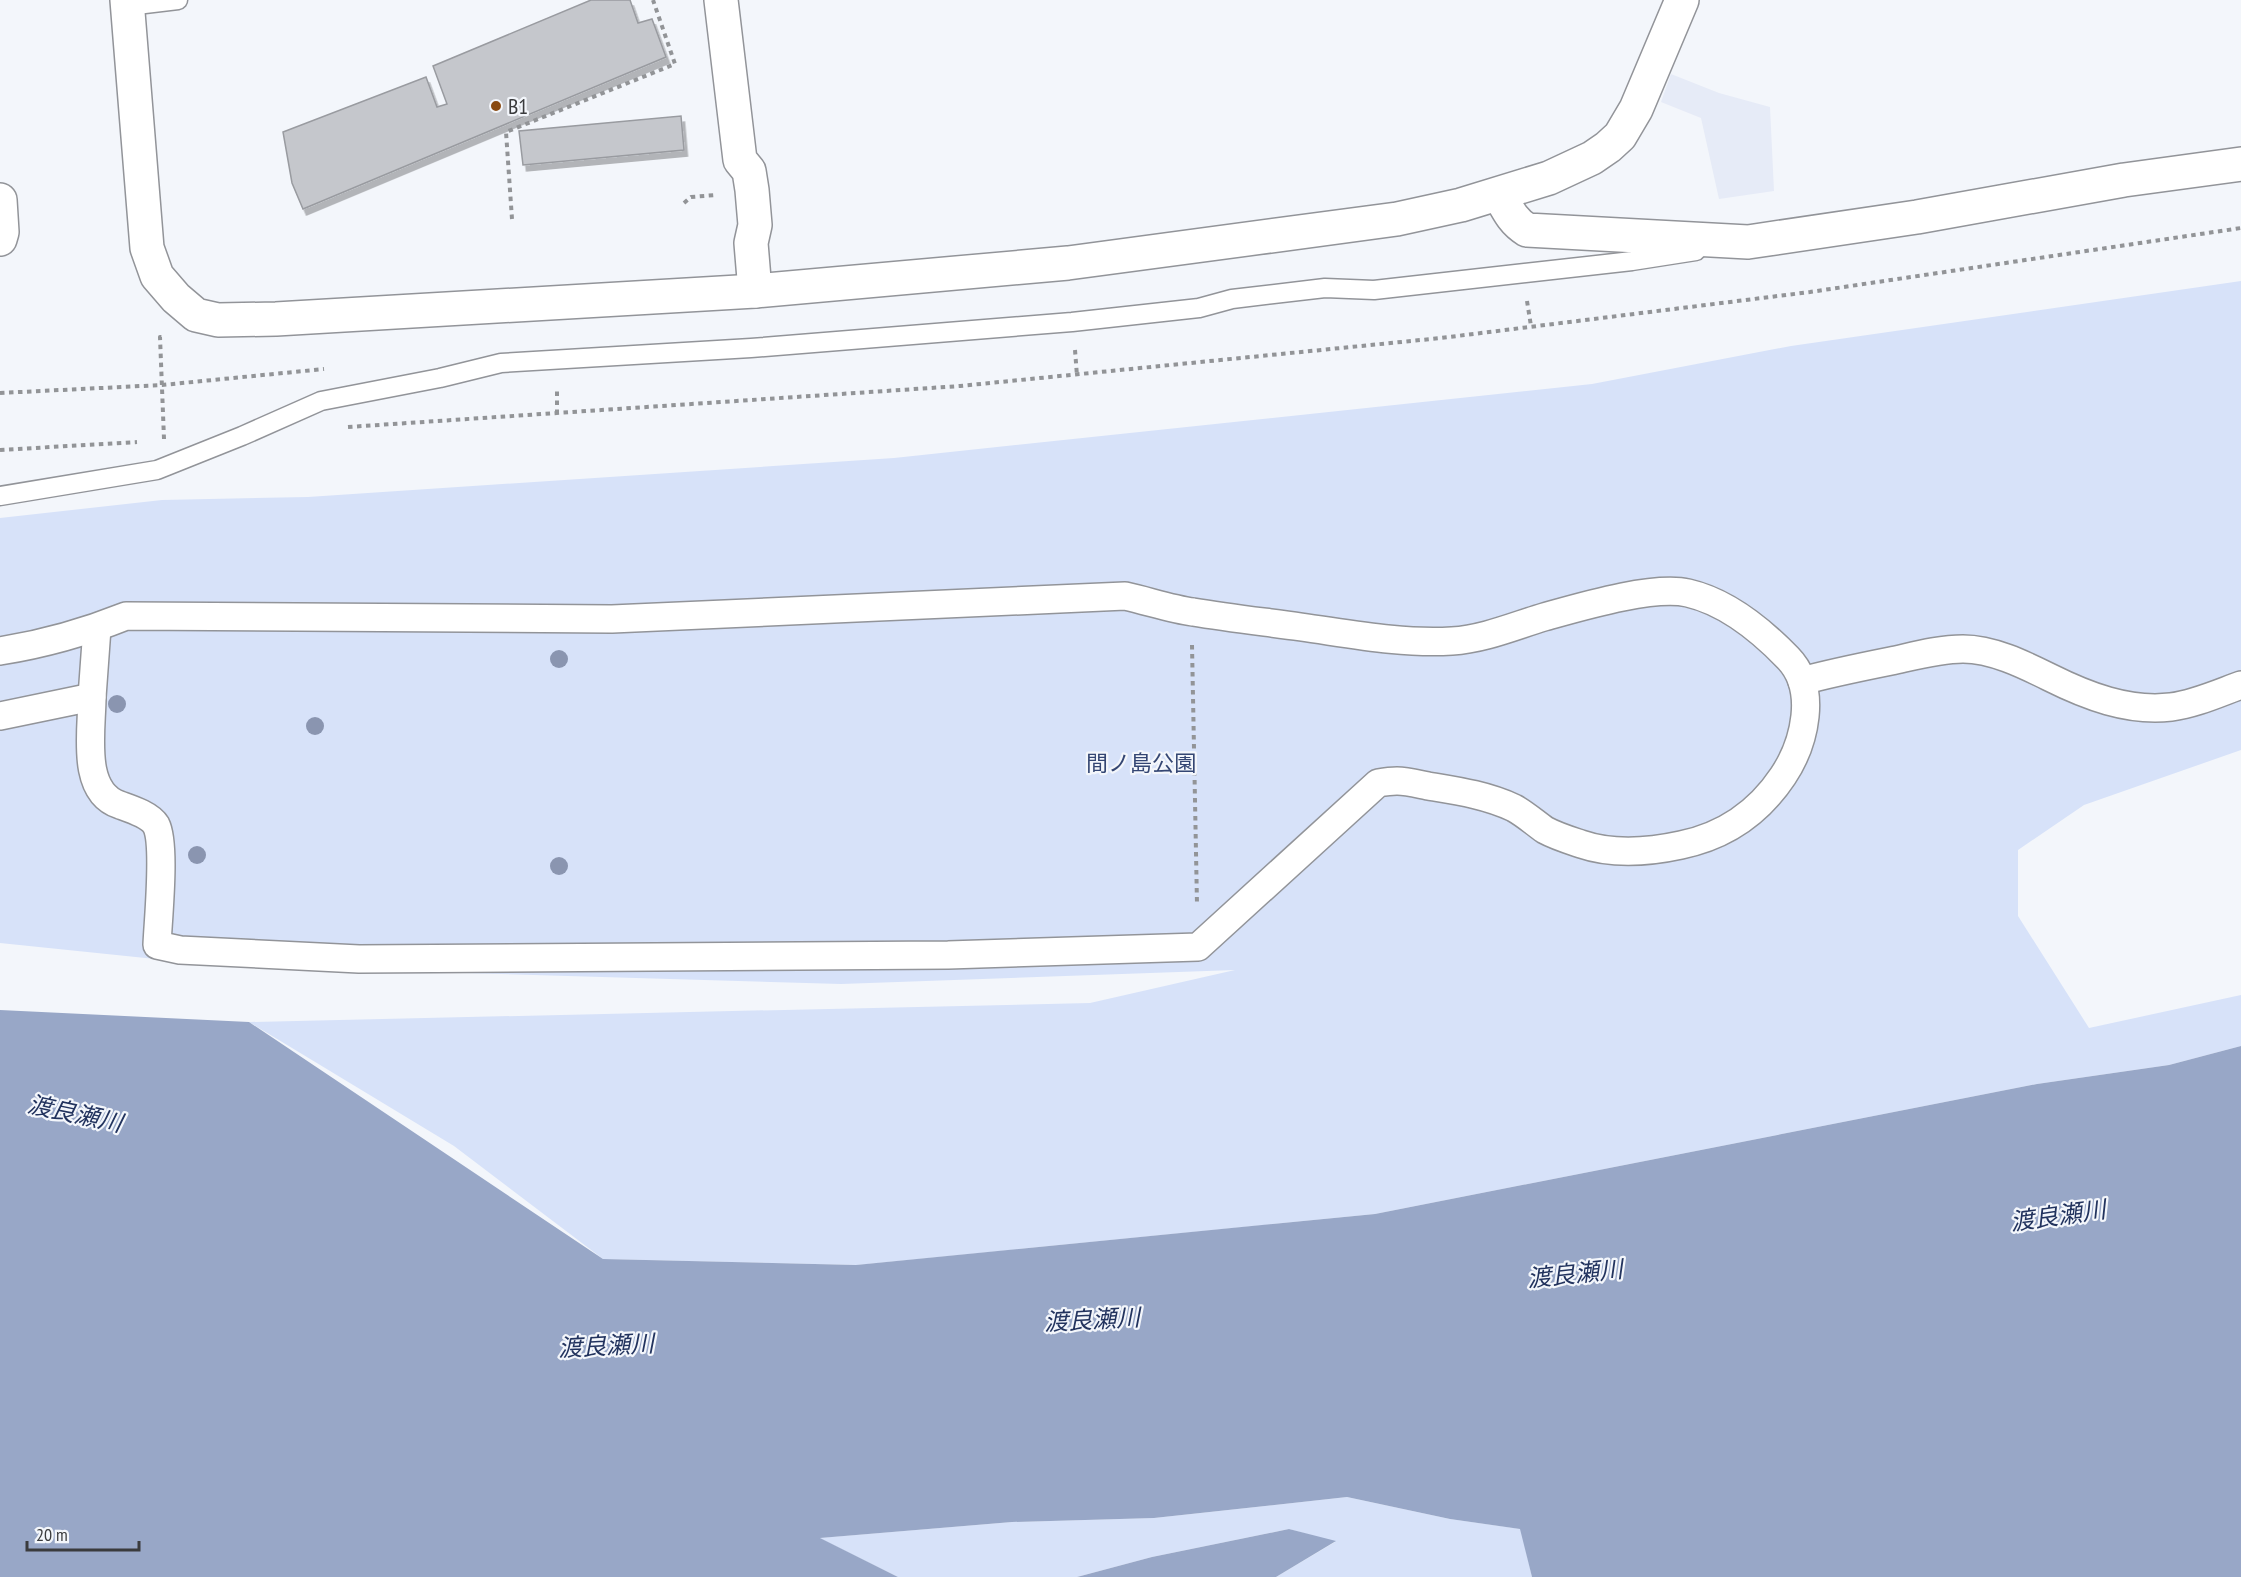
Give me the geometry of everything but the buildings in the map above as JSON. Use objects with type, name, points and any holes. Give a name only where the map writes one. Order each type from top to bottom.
[{"type":"street","points":[[721,0],[740,160],[749,171],[752,190],[755,225],[751,243],[755,291]]},
{"type":"street","points":[[127,3],[147,248],[157,276],[176,298],[196,315],[218,320],[276,319],[755,291],[1104,258],[1397,219],[1499,194],[1549,178],[1592,158],[1620,136],[1636,110],[1682,0]]},
{"type":"street","points":[[1499,194],[1510,214],[1527,230],[1748,242],[1917,218],[2124,180],[2241,164]]},
{"type":"street","points":[[0,200],[2,232],[0,239]]},
{"type":"street","points":[[0,651],[30,646],[97,627],[126,616],[612,619],[1125,596],[1192,612],[1384,639],[1454,641],[1500,632],[1546,617],[1652,591],[1687,593],[1719,605],[1746,620],[1770,640],[1792,663],[1802,681],[1806,700],[1805,722],[1799,744],[1787,770],[1770,795],[1742,820],[1716,835],[1683,845],[1614,851],[1582,845],[1547,831],[1518,810],[1488,797],[1397,781],[1378,783],[1198,947],[948,955],[371,959],[180,950],[157,945],[161,840],[155,823],[135,810],[113,803],[100,790],[91,770],[92,697],[97,627]]},
{"type":"street","points":[[1802,681],[1925,653],[1963,649],[1984,652],[2028,666],[2078,691],[2126,706],[2171,707],[2191,703],[2241,685]]},
{"type":"street","points":[[0,717],[92,697]]},
{"type":"lane","points":[[127,3],[178,0]]},
{"type":"lane","points":[[0,496],[157,470],[321,401],[440,378],[501,363],[751,348],[1072,322],[1199,308],[1232,299],[1325,288],[1374,290],[1632,261],[1748,242]]},
{"type":"path","points":[[512,219],[506,132],[675,64],[653,0]]},
{"type":"path","points":[[684,203],[692,197],[716,195]]},
{"type":"path","points":[[343,428],[960,386],[1441,338],[1810,292],[2241,228]]},
{"type":"path","points":[[1529,311],[1531,326]]},
{"type":"path","points":[[154,441],[164,440],[160,337]]},
{"type":"path","points":[[1076,358],[1077,376]]},
{"type":"path","points":[[0,393],[162,385],[334,368]]},
{"type":"path","points":[[557,414],[558,398]]},
{"type":"path","points":[[0,450],[142,442]]},
{"type":"path","points":[[1192,612],[1198,947]]},
{"type":"shaded area","points":[[1671,74],[1719,93],[1770,107],[1774,191],[1719,199],[1701,118],[1661,102]]},
{"type":"green space","name":"間ノ島公園","points":[[2241,281],[2241,750],[2084,805],[2018,850],[2018,916],[2089,1028],[2241,995],[2241,1046],[2169,1065],[2037,1084],[1375,1214],[857,1265],[603,1259],[454,1146],[249,1022],[1090,1003],[1235,970],[841,984],[223,966],[0,943],[0,518],[162,500],[308,497],[894,458],[1592,384],[1791,346]]},
{"type":"green space","points":[[1347,1497],[1450,1519],[1521,1529],[1532,1577],[1276,1577],[1335,1542],[1289,1529],[1152,1557],[1077,1577],[898,1577],[819,1538],[1012,1522],[1154,1518]]},
{"type":"water","name":"渡良瀬川","points":[[0,1010],[249,1022],[603,1259],[856,1265],[1375,1214],[2037,1084],[2169,1065],[2241,1046],[2241,1577],[1532,1577],[1520,1529],[1450,1519],[1347,1497],[1154,1518],[1012,1522],[820,1538],[898,1577],[0,1577]]},
{"type":"water","points":[[1289,1529],[1336,1541],[1276,1577],[1077,1577],[1152,1557]]},
{"type":"place","name":"B1","points":[[496,106]]}]
